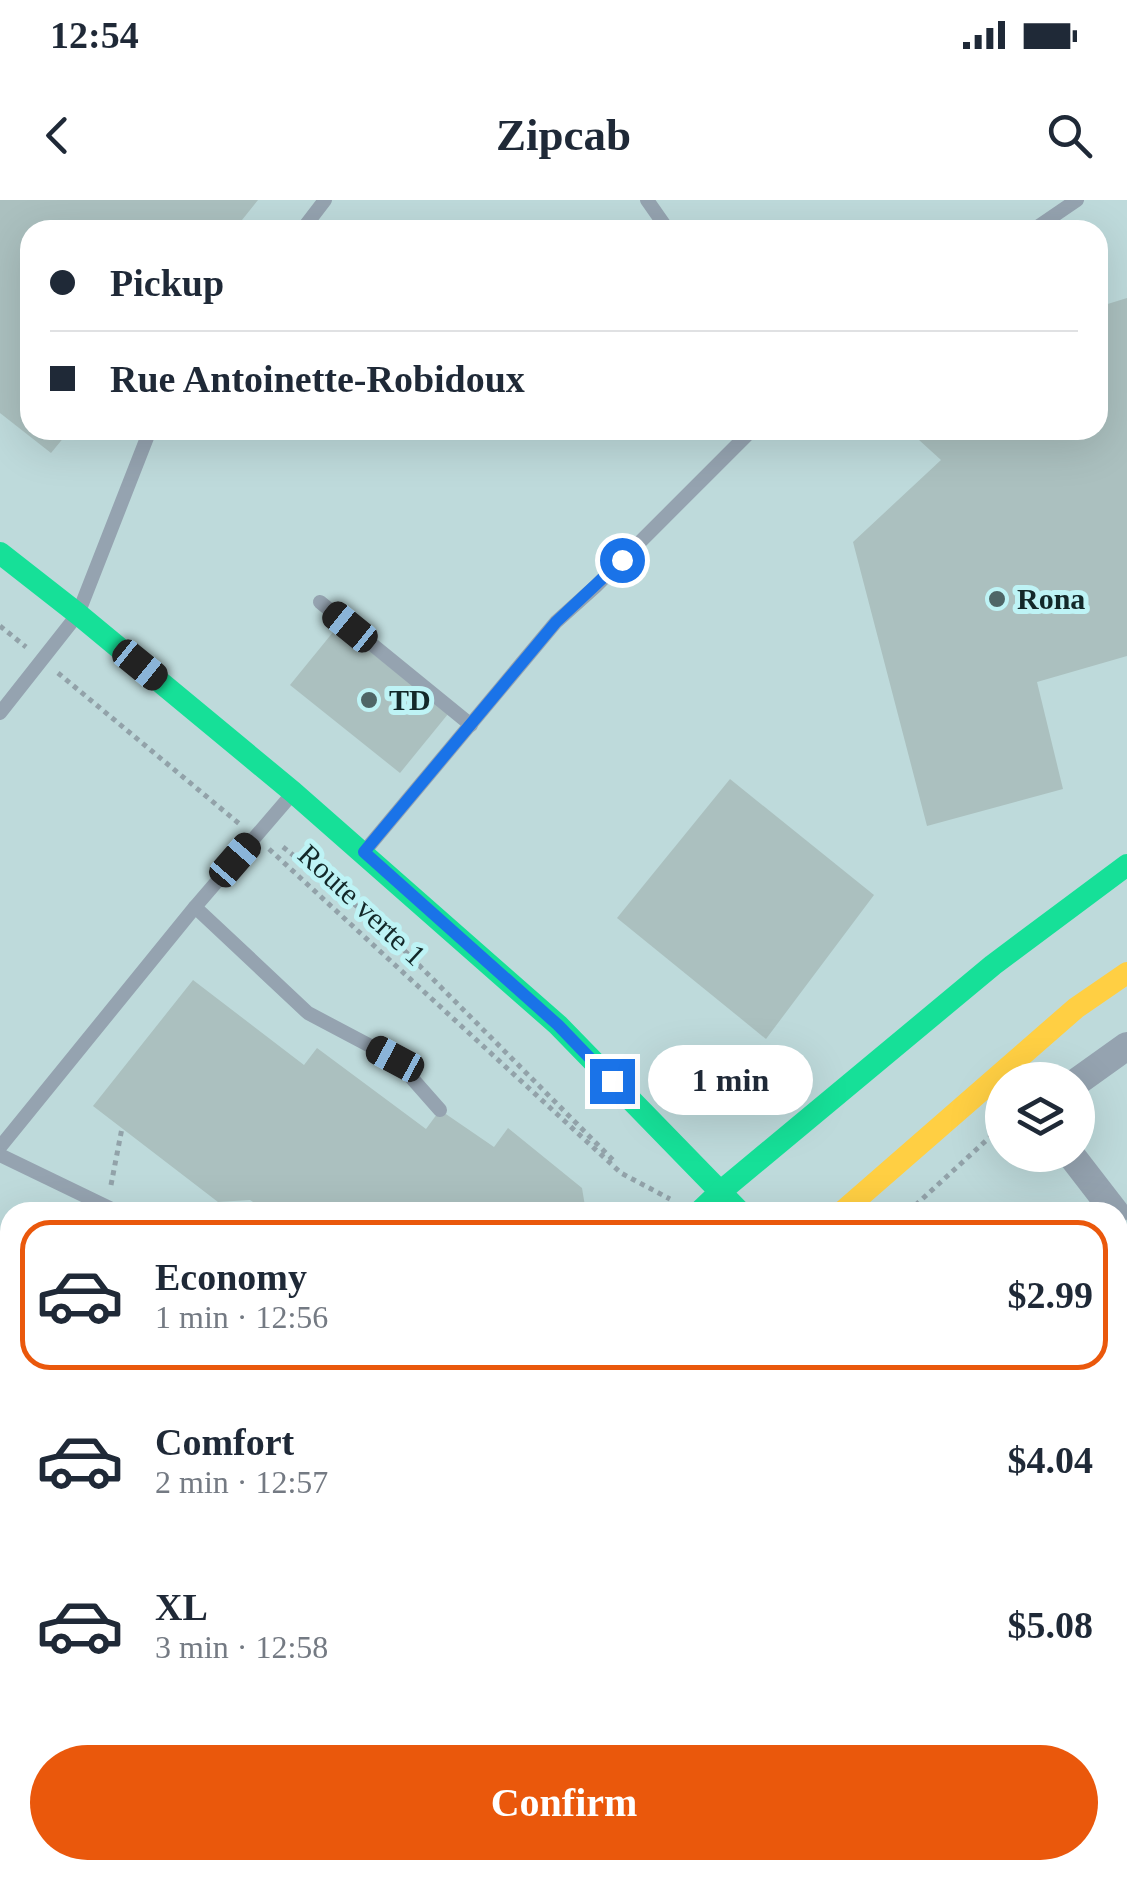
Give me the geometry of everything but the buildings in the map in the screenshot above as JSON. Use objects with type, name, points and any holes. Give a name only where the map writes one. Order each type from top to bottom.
[{"type":"street","points":[[0,553],[364,852],[558,1025],[730,1202]]},
{"type":"street","points":[[700,1202],[720,1192],[994,965],[1127,865]]},
{"type":"street","points":[[853,1202],[1076,1008],[1127,973]]},
{"type":"street","points":[[1095,1069],[1127,1046]]},
{"type":"street","points":[[1084,1172],[1107,1202]]},
{"type":"lane","points":[[1048,220],[1077,200]]},
{"type":"lane","points":[[0,713],[78,614],[146,440]]},
{"type":"lane","points":[[364,852],[556,622],[742,440]]},
{"type":"lane","points":[[320,602],[471,726]]},
{"type":"lane","points":[[97,1202],[0,1151],[293,792]]},
{"type":"lane","points":[[195,908],[308,1012],[395,1059],[440,1110]]},
{"type":"path","name":"Route verte 1","points":[[0,626],[255,837],[622,1173],[677,1202]]},
{"type":"path","points":[[283,847],[374,920],[616,1162]]},
{"type":"path","points":[[113,1202],[122,1128]]},
{"type":"path","points":[[919,1202],[985,1142]]},
{"type":"traffic: fast","points":[[0,553],[293,792],[558,1025],[730,1202]]},
{"type":"traffic: fast","points":[[710,1202],[993,965],[1127,865]]},
{"type":"traffic: slow","points":[[853,1202],[1076,1008],[1127,973]]},
{"type":"place","name":"Rona","points":[[997,599]]},
{"type":"place","name":"TD","points":[[369,700]]},
{"type":"route","points":[[612,1081],[558,1025],[364,852],[556,622],[622,560]]}]
